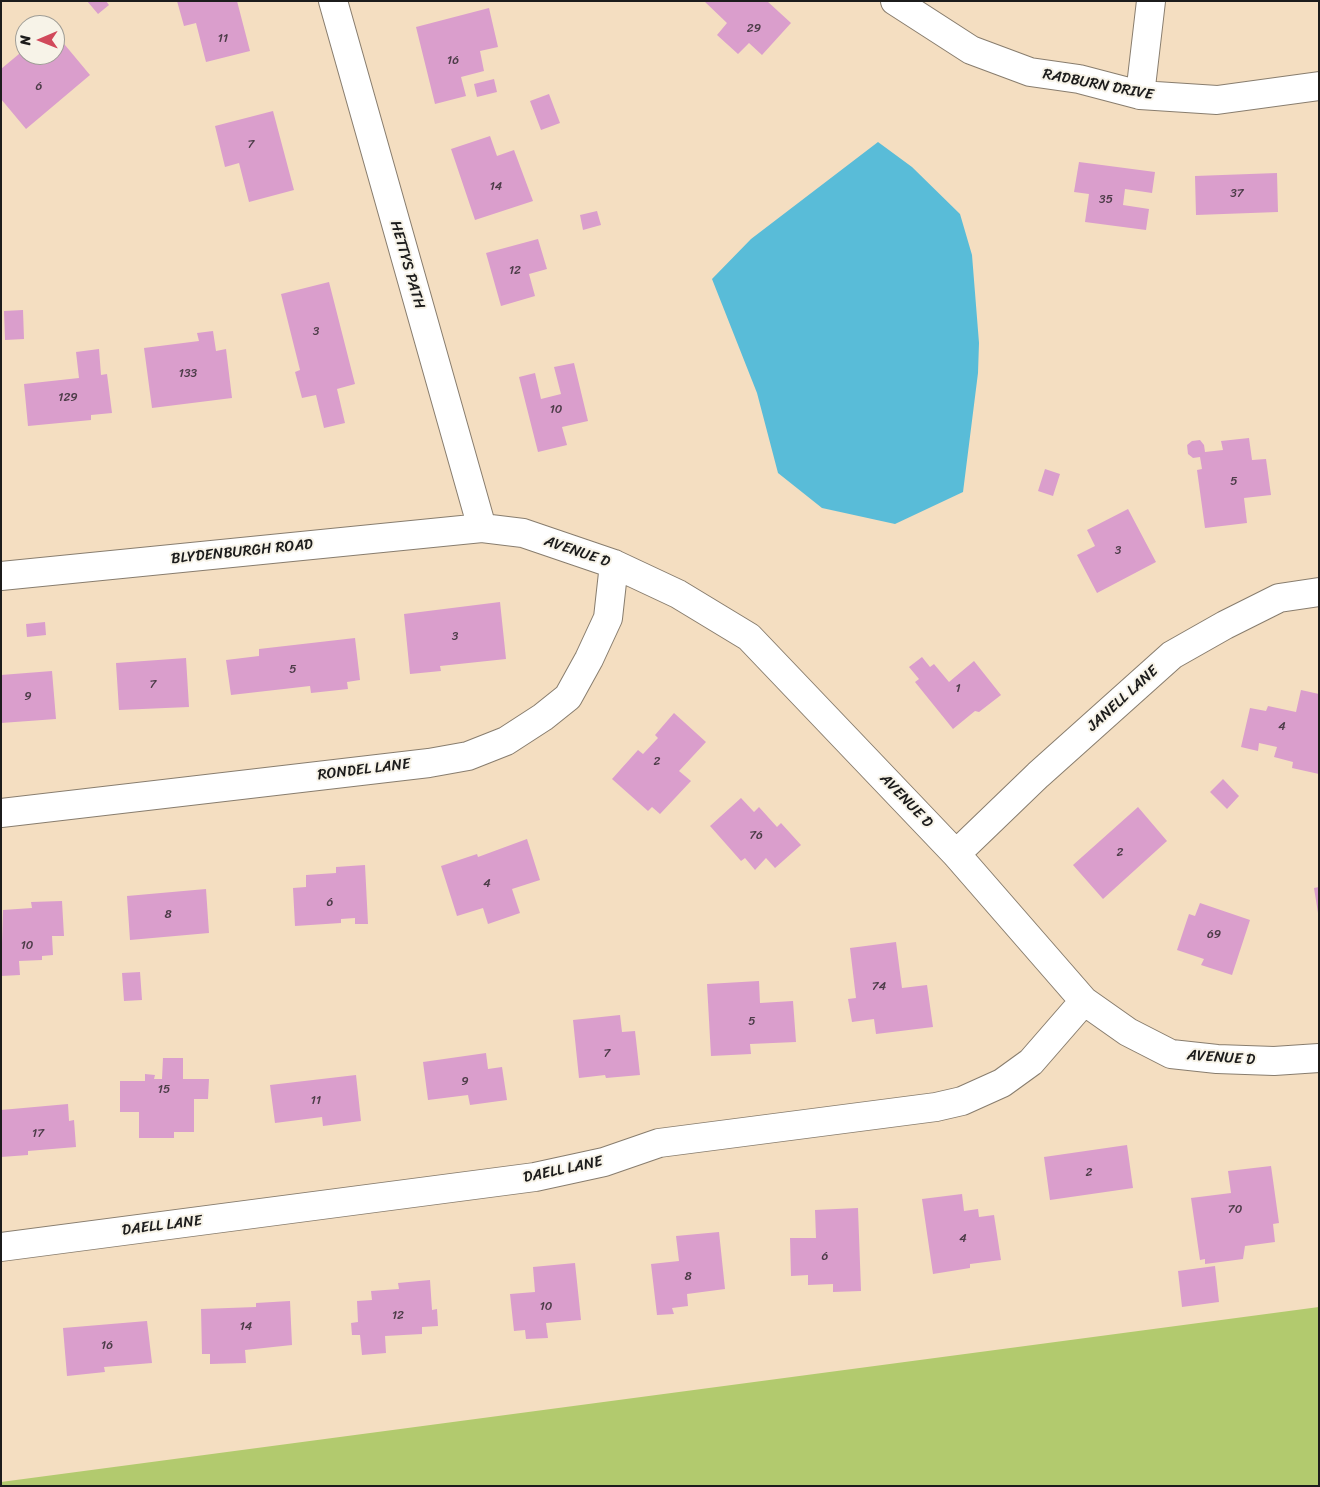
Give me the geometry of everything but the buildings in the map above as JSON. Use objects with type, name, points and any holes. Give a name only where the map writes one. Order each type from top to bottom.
[{"type":"street","name":"HETTYS PATH","points":[[333,1],[482,528]]},
{"type":"street","name":"RADBURN DRIVE","points":[[895,1],[971,50],[1030,72],[1079,79],[1140,95],[1217,100],[1319,86]]},
{"type":"street","points":[[1140,95],[1151,1]]},
{"type":"street","name":"AVENUE D","points":[[482,528],[523,533],[614,564],[678,594],[750,637],[956,854],[1084,1001],[1128,1032],[1171,1054],[1245,1060],[1319,1058]]},
{"type":"street","name":"BLYDENBURGH ROAD","points":[[1,576],[482,528]]},
{"type":"street","name":"RONDEL LANE","points":[[1,813],[429,763],[468,756],[506,741],[543,717],[568,697],[589,659],[608,618],[614,564]]},
{"type":"street","name":"JANELL LANE","points":[[956,854],[1038,774],[1172,655],[1225,624],[1279,598],[1319,592]]},
{"type":"street","name":"DAELL LANE","points":[[1,1247],[535,1177],[604,1162],[659,1143],[929,1108],[962,1101],[1002,1083],[1032,1062],[1084,1001]]},
{"type":"green space","points":[[1319,1307],[1319,1486],[1,1486],[1,1482]]},
{"type":"water","points":[[878,142],[912,167],[960,214],[972,255],[979,343],[978,373],[963,492],[895,524],[822,508],[778,473],[757,393],[712,279],[751,239]]}]
